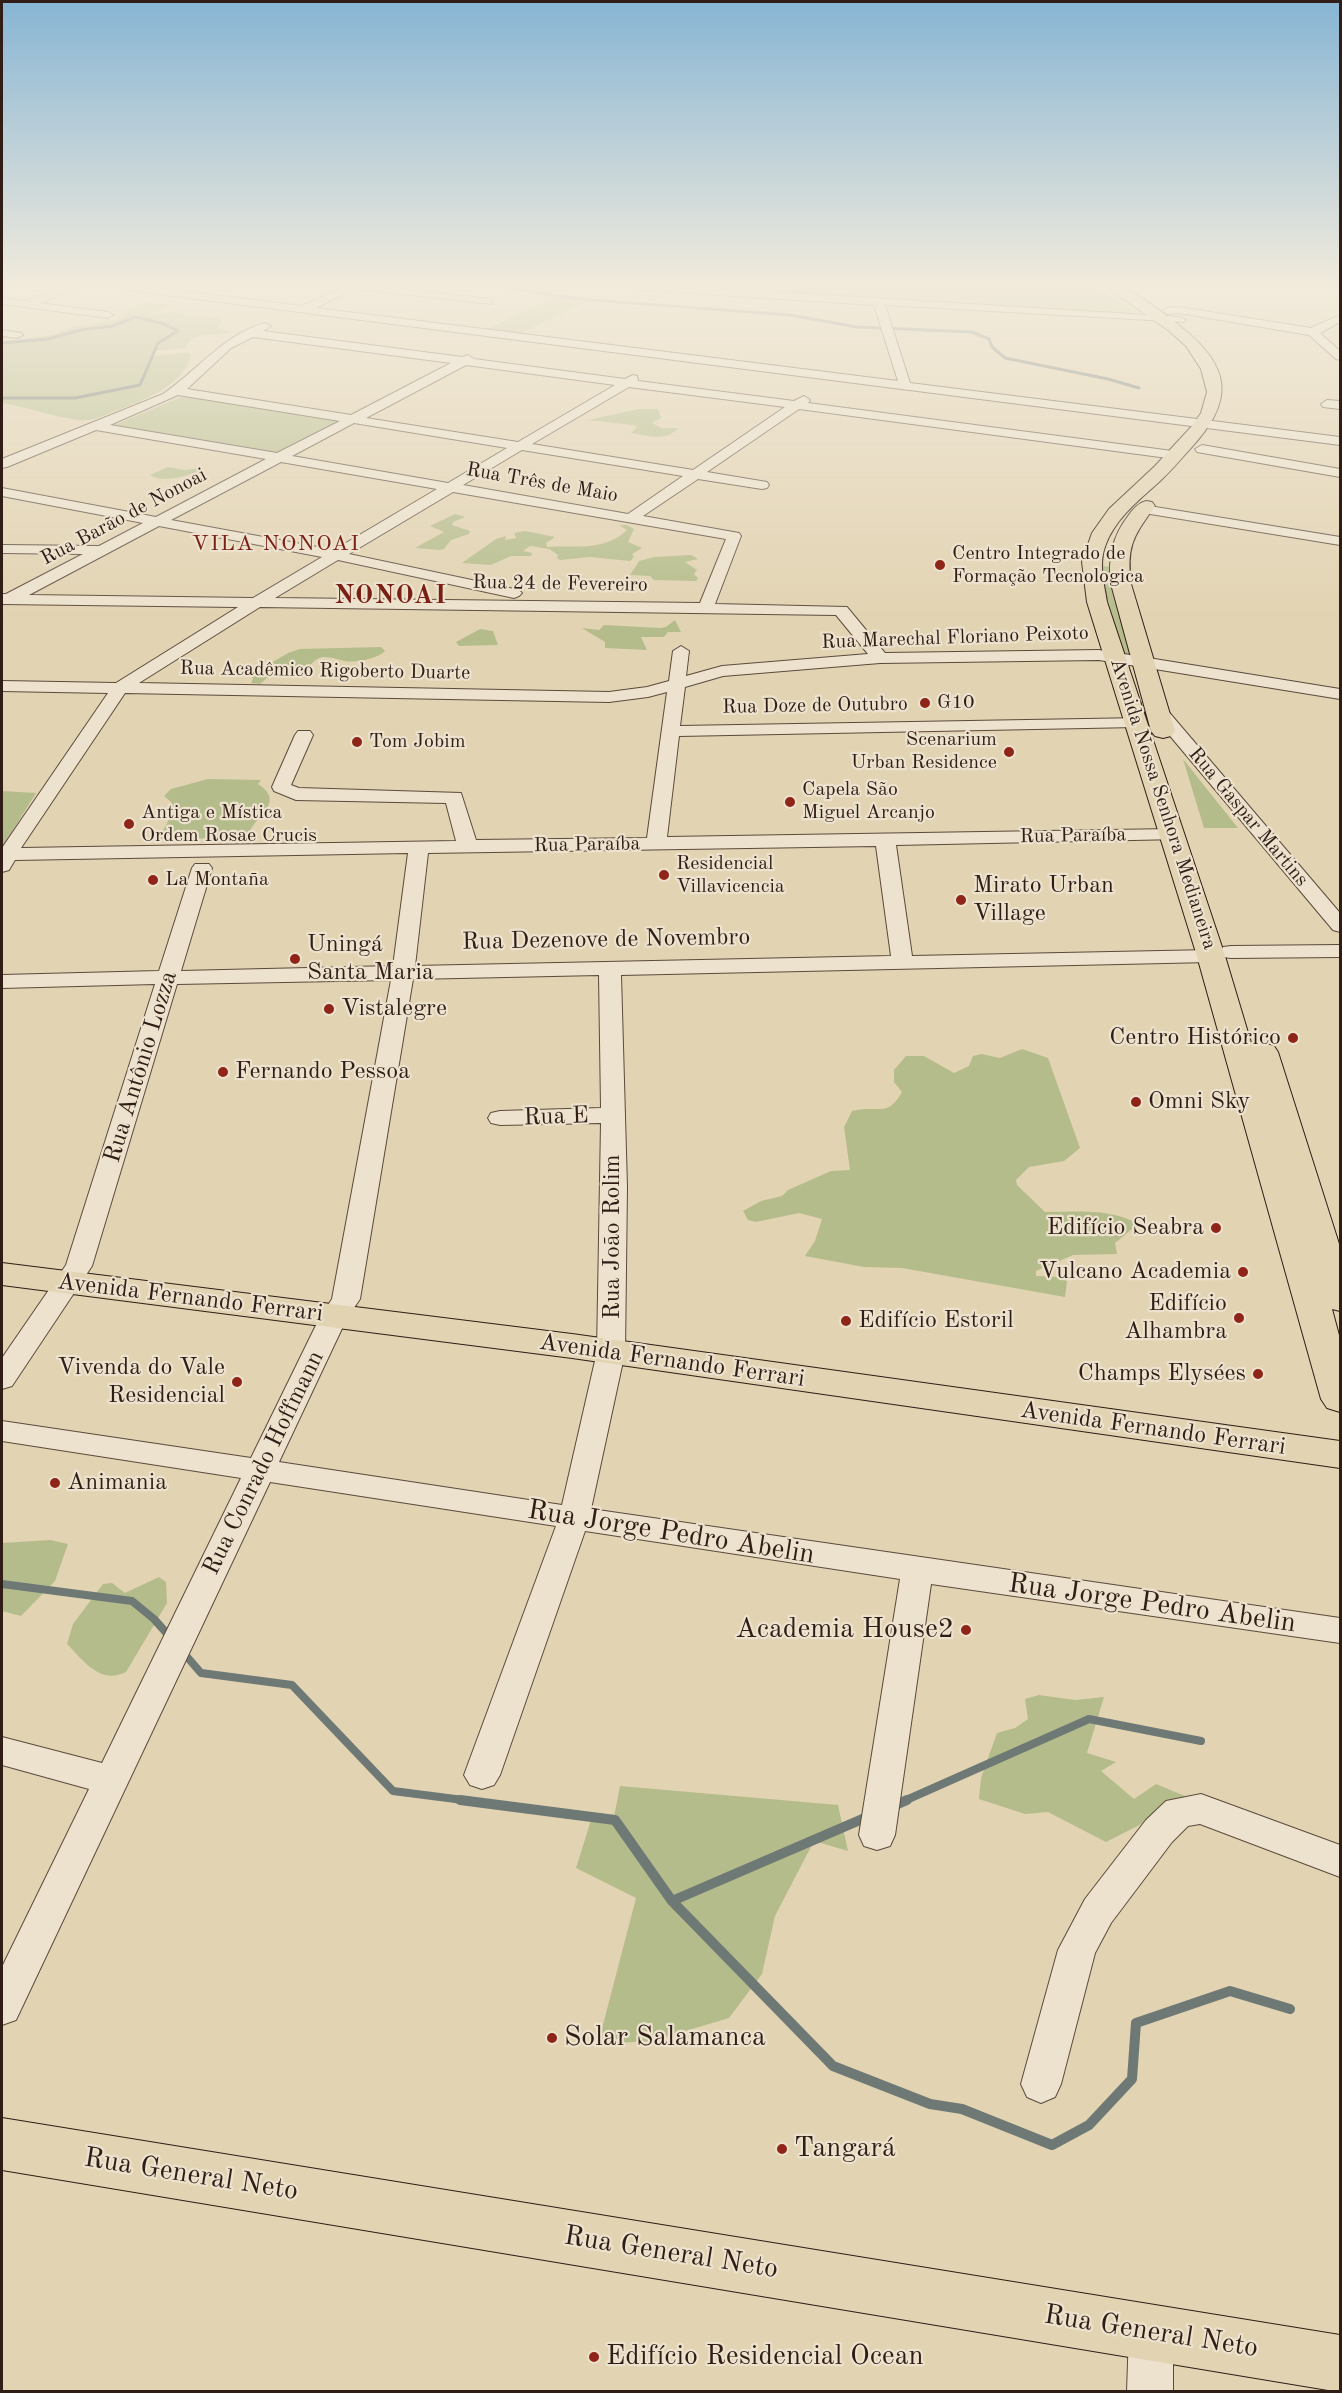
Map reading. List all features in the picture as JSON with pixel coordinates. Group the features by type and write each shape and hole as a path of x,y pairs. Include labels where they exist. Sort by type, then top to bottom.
{"main road":[{"name":"Avenida Nossa Senhora Medianeira","path":"1129,659 1118,563 1125,534 1137,504 1203,423 1215,399"},
{"name":"Avenida Nossa Senhora Medianeira","path":"1227,418 1202,449 1137,504 1114,513 1092,556 1092,569 1097,602 1129,659 1221,954 1341,1299"},
{"name":"Avenida Nossa Senhora Medianeira","path":"1147,715 1173,835 1221,954 1341,1399"},
{"name":"Avenida Fernando Ferrari","path":"2,1256 73,1274 1341,1433"},
{"name":"Avenida Fernando Ferrari","path":"2,1274 73,1274"},
{"name":"Avenida Fernando Ferrari","path":"612,1343 1341,1455"},
{"name":"Rua General Neto","path":"2,2144 1341,2364"}],"street":[{"path":"2,464 160,399"},
{"path":"220,399 762,485"},
{"name":"Rua Barão de Nonoai","path":"5,599 391,399"},
{"path":"3,859 120,688 257,602 599,399"},
{"path":"755,399 1175,455"},
{"path":"631,518 805,399"},
{"path":"1012,399 1203,423 1227,418 1341,441"},
{"path":"1327,404 1341,405"},
{"name":"Rua Três de Maio","path":"94,426 734,536 706,607"},
{"path":"1202,449 1341,473"},
{"path":"2,492 335,555 570,605"},
{"path":"1137,504 1341,541"},
{"path":"2,549 101,550"},
{"name":"Rua 24 de Fevereiro","path":"5,599 841,610 880,658"},
{"path":"656,843 673,731 681,651"},
{"name":"Rua Marechal Floriano Peixoto","path":"678,685 722,671 880,658 1099,655 1341,694"},
{"name":"Rua Acadêmico Rigoberto Duarte","path":"2,686 609,697 678,685"},
{"path":"648,692 675,708"},
{"name":"Rua Doze de Outubro","path":"673,731 1147,715"},
{"name":"Rua Gaspar Martins","path":"1147,715 1341,926"},
{"path":"304,735 281,787 296,794 454,797 468,847"},
{"name":"Rua Paraíba","path":"3,859 419,847 1173,835"},
{"path":"885,840 902,961"},
{"name":"Rua Conrado Hoffmann","path":"2,2007 340,1308 403,972 419,847"},
{"name":"Rua Antônio Lozza","path":"2,1379 73,1274 202,868"},
{"name":"Rua Dezenove de Novembro","path":"2,981 1341,951"},
{"name":"Rua João Rolim","path":"482,1775 574,1518 612,1343 613,1115 610,967"},
{"name":"Rua E","path":"500,1118 613,1115"},
{"name":"Rua Jorge Pedro Abelin","path":"2,1431 917,1570 1341,1631"},
{"path":"877,1835 917,1570"},
{"path":"2,1752 111,1780"},
{"path":"1041,2084 1077,1950 1098,1911 1159,1831 1179,1812 1201,1809 1341,1862"},
{"path":"1150,2391 1151,2332"}],"green space":[{"path":"2,399 145,399 89,420 69,419 2,403"},
{"path":"177,399 209,399 342,420 274,453 112,426"},
{"path":"639,409 658,409 661,418 652,423 662,428 679,428 662,437 650,436 631,433 637,427 633,425 588,420"},
{"path":"168,467 184,470 201,468 203,470 169,479 155,478 150,475"},
{"path":"455,514 465,517 453,522 452,525 470,531 469,534 451,540 444,549 415,548 444,532 430,526"},
{"path":"619,525 627,525 634,529 628,542 642,548 632,554 634,557 630,561 590,557 560,560 557,558 558,555 549,549 530,546 523,551 532,553 531,556 511,556 491,565 462,563 496,539 506,536 505,540 516,538 514,533 525,531 555,537 546,543 547,547 589,546 608,542 627,530"},
{"path":"691,555 698,559 685,562 697,570 694,574 698,578 696,581 654,580 650,576 630,575 639,561 654,557"},
{"path":"1103,566 1112,567 1130,654 1123,654 1108,609"},
{"path":"675,620 681,632 668,632 664,637 641,637 647,650 605,648 605,642 582,628 599,630 604,625 660,628 666,627"},
{"path":"480,629 493,631 498,645 459,646 456,642"},
{"path":"381,647 385,651 371,658 344,661 321,657 310,666 276,670 260,684 251,683 253,679 250,675 288,653 300,649"},
{"path":"1183,759 1238,828 1204,828"},
{"path":"208,779 261,780 258,784 267,791 270,798 269,805 251,830 249,837 150,840 149,838 162,833 173,812 171,802 164,796 171,789"},
{"path":"2,791 36,793 2,848"},
{"path":"1022,1049 1048,1058 1080,1148 1064,1161 1029,1167 1016,1180 1017,1185 1045,1212 1104,1213 1138,1224 1115,1243 1117,1254 1073,1255 1036,1271 1036,1276 1060,1277 1067,1281 1065,1297 902,1268 864,1267 805,1256 815,1241 822,1219 799,1213 756,1222 748,1220 743,1211 761,1201 782,1196 788,1190 831,1171 850,1170 844,1127 852,1111 886,1108 897,1100 902,1092 894,1082 894,1070 906,1056 924,1056 954,1073 969,1066 973,1056 981,1054 1000,1058"},
{"path":"50,1540 68,1544 55,1581 21,1616 2,1611 2,1543"},
{"path":"159,1577 166,1582 167,1603 126,1672 108,1676 100,1673 86,1664 67,1644 73,1624 103,1584 112,1583 125,1593"},
{"path":"1039,1695 1075,1700 1104,1697 1087,1753 1116,1762 1101,1771 1134,1799 1156,1784 1185,1796 1159,1815 1106,1842 1048,1812 1025,1814 979,1799 981,1778 997,1733 1015,1728 1028,1719 1025,1699"},
{"path":"620,1786 838,1805 848,1851 814,1841 775,1916 762,1974 729,2018 652,2041 598,2044 636,1898 576,1868 591,1820 613,1822"}],"waterway":[{"path":"2,1584 132,1601 154,1619 171,1638"},
{"path":"182,1651 201,1673 292,1685 393,1791 471,1801"},
{"path":"904,1801 1089,1719 1201,1741"},
{"path":"460,1800 615,1820 672,1901"},
{"path":"891,1807 907,1800"},
{"path":"672,1901 867,1817"},
{"path":"672,1901 833,2066 930,2104 962,2109 1052,2145 1089,2125 1132,2079 1136,2023 1230,1991 1290,2009"}],"place":[{"name":"Centro Integrado de Formação Tecnologica","path":"940,565"},
{"name":"G10","path":"925,703"},
{"name":"Tom Jobim","path":"357,742"},
{"name":"Scenarium Urban Residence","path":"1009,752"},
{"name":"Capela São Miguel Arcanjo","path":"790,802"},
{"name":"Antiga e Mística Ordem Rosae Crucis","path":"129,824"},
{"name":"Residencial Villavicencia","path":"664,875"},
{"name":"La Montaña","path":"153,880"},
{"name":"Mirato Urban Village","path":"961,900"},
{"name":"Uningá Santa Maria","path":"295,959"},
{"name":"Vistalegre","path":"329,1009"},
{"name":"Centro Histórico","path":"1293,1038"},
{"name":"Fernando Pessoa","path":"223,1072"},
{"name":"Omni Sky","path":"1136,1102"},
{"name":"Edifício Seabra","path":"1216,1228"},
{"name":"Vulcano Academia","path":"1243,1272"},
{"name":"Edifício Alhambra","path":"1239,1318"},
{"name":"Edifício Estoril","path":"846,1321"},
{"name":"Champs Elysées","path":"1258,1374"},
{"name":"Vivenda do Vale Residencial","path":"237,1382"},
{"name":"Animania","path":"55,1483"},
{"name":"Academia House2","path":"966,1630"},
{"name":"Solar Salamanca","path":"552,2038"},
{"name":"Tangará","path":"782,2149"},
{"name":"Edifício Residencial Ocean","path":"594,2357"}],"district":[{"name":"VILA NONOAI","path":"276,544"},
{"name":"NONOAI","path":"391,596"}]}
